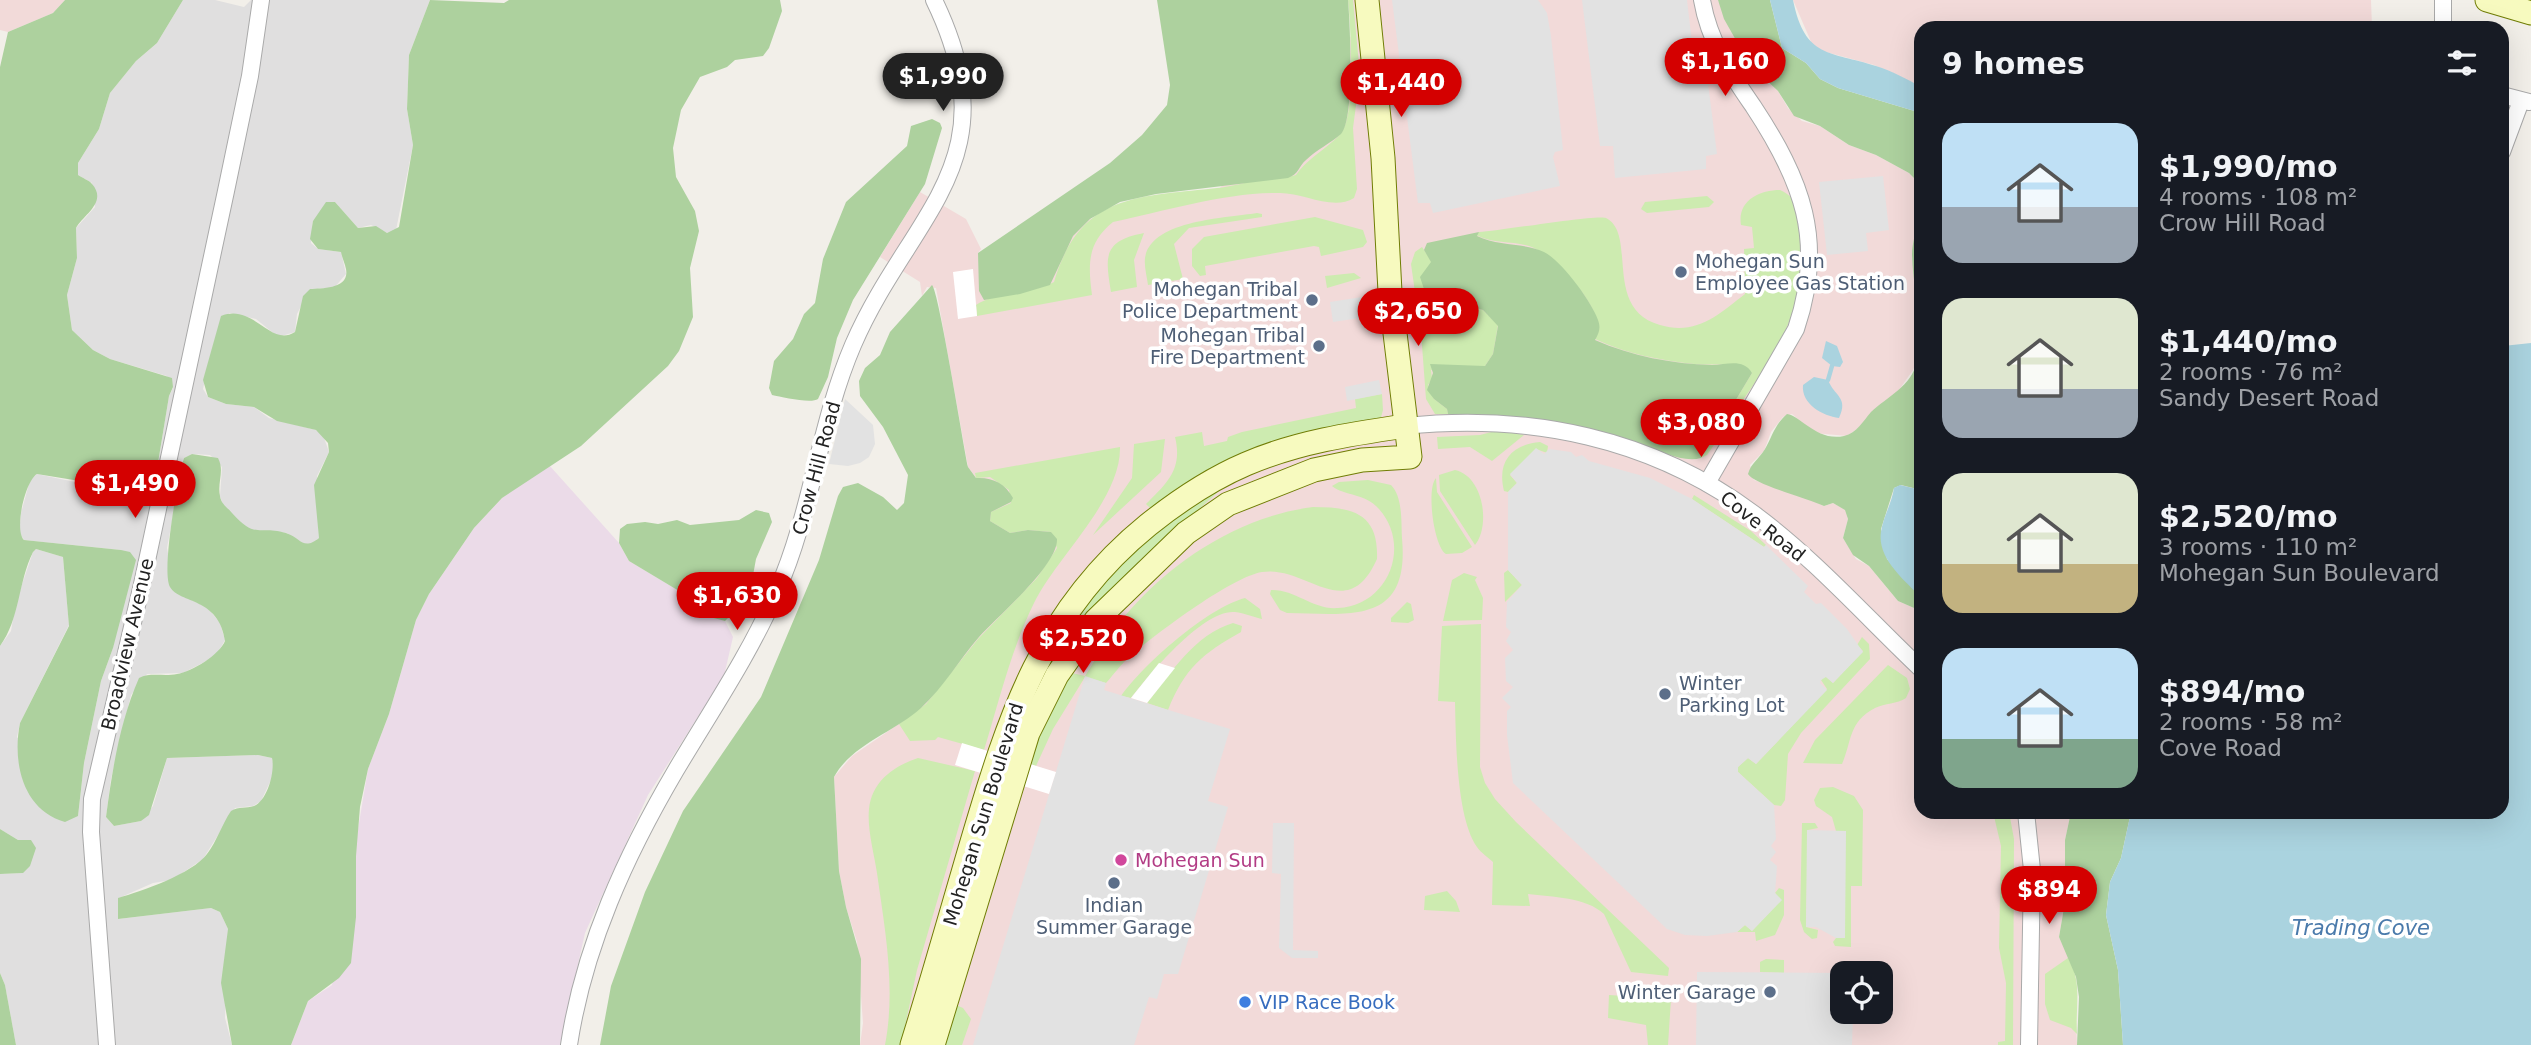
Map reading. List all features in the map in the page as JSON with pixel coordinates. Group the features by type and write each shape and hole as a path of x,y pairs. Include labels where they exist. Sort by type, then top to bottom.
{"main road":[{"path":"1367,0 1384,166 1391,306 1405,426"},
{"path":"2487,0 2531,13"},
{"name":"Mohegan Sun Boulevard","path":"912,1045 1007,729 1043,647 1078,595 1129,541 1178,502 1228,472 1299,446 1405,426 1410,457 1362,460 1314,470 1228,504 1186,533 1096,620 1057,675 1028,733 933,1045"}],"street":[{"name":"Broadview Avenue","path":"107,1045 92,855 92,799 142,584 226,191 250,76 261,0"},
{"name":"Crow Hill Road","path":"569,1045 581,987 613,890 654,808 764,621 798,536 842,371 854,342 940,198 952,172 959,143 961,83 934,0"},
{"path":"1702,0 1718,51 1796,178 1806,213 1810,258 1803,307 1796,328 1707,483"},
{"path":"2443,0 2443,21"},
{"path":"2509,97 2526,101 2509,137"},
{"name":"Cove Road","path":"1405,426 1467,421 1558,428 1618,444 1707,483 1756,515 1786,540 1914,662"},
{"path":"2026,819 2032,870 2029,1045"}],"shaded area":[{"path":"0,0 65,0 53,13 8,32 0,30"},
{"path":"183,0 215,0 244,7 251,0 430,0 409,55 407,109 413,145 396,230 387,233 371,225 358,228 335,202 313,221 311,243 318,249 341,252 346,274 334,288 310,289 297,314 295,332 278,337 256,319 229,313 209,362 203,389 208,397 226,404 254,407 269,418 316,430 323,435 329,452 317,476 319,538 312,544 303,545 287,533 250,530 242,526 223,505 220,496 222,467 210,455 192,454 184,458 167,548 175,592 208,608 220,623 225,640 216,656 183,673 147,674 131,695 111,779 106,817 114,826 141,821 153,806 167,758 258,755 272,758 274,767 271,780 261,801 253,806 235,808 203,859 172,880 153,883 119,898 118,919 211,908 220,912 228,929 225,1018 232,1045 16,1045 5,985 0,973 0,874 23,873 18,840 0,829 0,646 11,631 16,602 33,552 36,549 63,557 69,625 20,723 17,737 78,816 84,763 101,681 113,648 121,550 24,540 19,532 21,513 30,480 37,474 75,482 152,485 156,475 169,396 173,388 167,376 110,359 93,350 72,330 67,295 77,258 76,228 95,207 92,183 78,175 78,163 99,129 110,93 136,61 157,43"},
{"name":"Mohegan Sun","path":"1348,0 1718,0 1750,65 1778,91 1788,108 1802,121 1820,126 1849,145 1876,155 1914,178 1913,370 1894,397 1877,407 1860,427 1847,436 1814,433 1792,414 1783,417 1771,432 1764,451 1750,465 1754,480 1824,506 1833,503 1846,510 1848,519 1843,538 1856,559 1869,566 1898,601 1914,608 1914,819 2070,819 2065,840 2065,902 2059,937 2074,968 2077,1045 860,1045 863,1023 857,942 839,871 834,777 852,756 919,710 976,478 968,467 936,288 927,287 922,296 920,282 880,257 920,192 966,219 981,249 978,253 1090,219 1220,188 1352,35"},
{"path":"1392,0 1538,0 1547,13 1551,36 1563,150 1555,152 1553,157 1560,186 1433,213 1430,203 1418,203"},
{"path":"1582,0 1687,0 1695,68 1706,68 1717,154 1706,156 1706,169 1615,178 1613,146 1600,146"},
{"path":"1793,0 2371,0 2372,21 1914,21 1914,84 1874,65 1822,51 1812,44"},
{"path":"1883,176 1889,230 1866,233 1868,251 1827,255 1819,182"},
{"path":"1362,297 1366,317 1333,322 1330,302"},
{"path":"1379,380 1382,394 1347,401 1345,387"},
{"path":"845,399 873,425 875,444 869,457 848,466 829,464"},
{"name":"Winter Parking Lot","path":"1536,448 1544,454 1549,449 1571,452 1576,457 1582,455 1589,461 1650,478 1692,499 1764,547 1766,545 1808,586 1804,592 1816,604 1821,603 1847,629 1863,652 1833,683 1826,677 1821,680 1820,683 1827,690 1756,764 1748,758 1738,767 1738,772 1774,805 1776,839 1771,846 1776,852 1770,860 1777,866 1775,893 1782,900 1752,931 1745,925 1737,932 1707,936 1685,935 1667,929 1513,783 1507,735 1507,711 1511,707 1502,698 1513,687 1506,681 1505,658 1513,650 1506,641 1511,632 1506,627 1507,602 1522,585 1508,570 1508,492 1517,483 1510,474"},
{"path":"549,465 619,543 629,561 679,591 702,615 725,621 733,637 724,676 648,795 585,933 560,1045 291,1045 308,1001 332,985 368,769 389,714 416,620 429,594 474,528 502,498"},
{"name":"Indian Summer Garage","path":"1085,676 1106,683 1104,690 1230,729 1208,801 1228,807 1178,974 1164,974 1157,999 1149,997 1134,1045 973,1045"},
{"path":"1273,823 1294,823 1293,950 1318,951 1318,958 1292,958 1279,948 1281,874 1272,873"},
{"path":"1807,830 1846,831 1845,938 1836,938 1816,927 1806,927"},
{"name":"Winter Garage","path":"1697,972 1830,973 1830,1024 1853,1024 1852,1045 1696,1045"}],"green space":[{"path":"65,0 183,0 157,43 136,61 110,93 99,129 78,163 78,175 92,184 97,197 93,208 76,228 77,258 67,295 72,330 93,350 110,359 172,378 173,387 169,396 156,475 150,489 141,491 37,474 25,495 21,517 21,535 24,540 121,550 130,552 136,560 113,648 101,681 84,763 78,816 65,822 51,816 30,796 20,769 18,754 20,723 69,626 63,557 36,549 33,552 11,624 0,646 0,67 8,32 53,13"},
{"path":"430,0 504,3 509,0 780,0 782,11 769,48 763,56 735,60 727,67 700,77 681,110 673,148 676,177 695,211 699,231 690,268 693,317 679,351 668,366 581,446 502,498 474,528 429,594 416,620 389,714 368,769 360,807 356,856 356,917 351,963 339,978 308,1001 291,1045 232,1045 221,983 228,929 220,912 211,908 118,919 118,898 166,881 200,861 211,849 231,811 254,806 263,798 271,777 272,758 258,755 167,758 149,815 141,821 114,826 106,817 114,764 127,711 139,678 148,675 172,675 190,670 212,657 225,641 221,627 208,609 170,587 168,563 171,524 184,458 192,454 218,458 221,467 219,491 222,501 240,521 252,529 286,533 305,543 319,538 314,485 329,452 328,443 316,430 277,421 254,407 226,404 208,397 203,380 221,316 243,315 269,331 286,335 295,332 303,296 310,289 328,288 344,280 346,269 341,252 318,249 310,239 313,221 326,202 335,202 358,228 376,226 387,233 399,227 413,145 407,109 409,55"},
{"path":"1157,0 1348,0 1350,91 1341,134 1310,156 1288,178 1156,194 1120,202 1090,219 1073,236 1050,285 1020,294 984,300 979,291 978,253 1110,163 1142,135 1167,105 1170,85"},
{"path":"1348,0 1353,0 1360,75 1353,128 1357,189 1354,198 1337,203 1280,193 1239,196 1113,222 1098,238 1091,255 1092,295 977,316 976,305 984,301 1054,282 1065,253 1079,231 1096,216 1116,205 1162,194 1296,175 1339,135 1347,120 1351,67"},
{"path":"1718,0 1770,0 1782,48 1806,63 1820,79 1838,88 1914,111 1914,178 1876,155 1849,145 1820,126 1794,116 1778,91 1750,65 1724,19"},
{"path":"932,119 940,123 942,128 925,184 853,300 837,338 828,377 818,399 803,400 772,395 769,388 774,361 793,339 804,314 815,303 823,259 846,202 907,146 911,126"},
{"path":"1780,190 1794,201 1799,217 1801,265 1797,295 1789,321 1764,369 1707,455 1701,458 1752,373 1730,365 1694,364 1643,356 1595,339 1598,328 1589,302 1555,263 1534,248 1476,235 1479,232 1568,220 1606,218 1615,227 1620,239 1626,288 1632,304 1642,316 1660,325 1685,328 1706,322 1745,294 1744,249 1754,248 1752,227 1741,225 1742,209 1757,195"},
{"path":"1707,196 1714,202 1709,207 1647,213 1641,209 1645,202"},
{"path":"1262,214 1262,217 1189,228 1174,244 1183,279 1148,285 1145,258 1150,245 1161,236 1192,223"},
{"path":"1315,217 1363,230 1367,242 1363,247 1321,256 1319,247 1314,246 1205,266 1206,275 1200,276 1192,266 1192,249 1204,237"},
{"path":"1479,232 1477,236 1485,239 1544,252 1559,263 1595,312 1599,328 1595,340 1623,351 1667,361 1712,365 1734,363 1748,368 1752,373 1701,458 1679,458 1620,437 1548,421 1448,414 1447,409 1427,390 1433,373 1430,364 1485,366 1493,354 1498,326 1483,310 1426,295 1420,277 1431,262 1424,250 1427,243"},
{"path":"1144,233 1134,260 1137,287 1111,292 1108,269 1110,252 1121,241"},
{"path":"1914,240 1914,277 1912,255"},
{"path":"1422,247 1432,262 1432,296 1483,310 1498,325 1493,354 1485,366 1431,370 1432,379 1428,385 1434,399 1447,409 1448,414 1435,414 1426,399 1421,332 1437,333 1440,327 1436,323 1420,327 1411,264 1415,252"},
{"path":"1354,273 1361,278 1327,288 1325,276"},
{"path":"932,285 968,467 976,478 993,480 1002,485 1013,498 1011,502 991,512 990,521 1010,533 1028,530 1051,532 1057,539 1055,550 1038,576 979,637 929,700 911,717 863,747 834,777 839,871 861,959 860,1045 600,1045 611,986 645,892 683,811 761,697 819,560 843,487 858,483 883,497 897,510 904,503 908,475 883,427 860,396 859,381 865,368 880,355 890,332"},
{"path":"1914,370 1914,488 1901,485 1894,488 1881,529 1887,559 1914,589 1914,608 1898,601 1869,566 1853,555 1843,538 1848,519 1845,510 1833,503 1824,506 1782,491 1748,474 1787,414 1818,432 1834,437 1844,436 1856,429"},
{"path":"1382,394 1383,410 1380,421 1151,509 1146,504 1167,482 1175,467 1175,437 1202,432 1204,446 1227,441 1228,437 1242,432 1356,408 1355,399"},
{"path":"1499,430 1524,435 1492,461 1470,447 1438,449 1437,437 1480,435"},
{"path":"1165,439 1161,472 1093,535 1132,478 1134,444"},
{"path":"1540,442 1548,446 1547,453 1536,449 1510,475 1517,483 1508,492 1504,491 1502,472 1508,457 1521,447"},
{"path":"1120,447 1118,467 1100,507 1034,603 1006,676 984,750 938,737 935,740 910,741 899,724 926,704 978,639 1037,578 1057,548 1051,532 1028,530 1010,533 990,521 991,512 1011,503 1009,490 990,477 976,478 975,473"},
{"path":"1455,470 1472,481 1482,502 1483,526 1475,545 1440,491 1439,475"},
{"path":"1436,478 1437,492 1472,547 1462,553 1446,554 1438,541 1432,505"},
{"path":"1368,480 1391,485 1398,496 1402,525 1402,566 1396,587 1386,600 1372,608 1354,613 1287,613 1280,610 1270,594 1271,590 1288,593 1320,606 1338,608 1355,605 1382,586 1390,572 1394,556 1394,540 1389,524 1373,504 1332,486 1339,482"},
{"path":"1227,484 1121,579 1094,609 1016,728 1064,631 1096,589 1159,529 1182,511"},
{"path":"1694,495 1751,531 1766,545 1764,547 1692,499"},
{"path":"1313,507 1351,511 1368,522 1373,531 1377,559 1365,579 1353,588 1339,591 1279,572 1262,572 1233,584 1146,643 1127,659 1106,683 1085,677 1053,729 1036,766 1027,763 1053,703 1072,673 1085,676 1117,625 1148,591 1190,556 1213,542 1261,519"},
{"path":"756,510 769,513 772,522 756,559 749,597 725,621 702,615 679,591 629,561 619,543 620,529 627,524 658,524 677,520 690,525 739,520"},
{"path":"1508,570 1522,585 1505,602 1504,573"},
{"path":"1464,573 1477,577 1475,580 1483,598 1482,620 1443,621 1452,580"},
{"path":"1245,598 1260,609 1262,619 1235,612 1222,614 1208,621 1178,645 1131,698 1121,696 1177,639 1213,613"},
{"path":"1407,602 1411,604 1414,620 1408,623 1391,622 1391,618"},
{"path":"1233,623 1242,626 1241,632 1216,647 1196,664 1181,683 1168,710 1147,703 1184,656 1207,636"},
{"path":"1481,624 1480,767 1485,783 1495,799 1516,822 1669,968 1668,976 1631,972 1604,914 1588,904 1528,894 1530,906 1492,905 1493,862 1479,849 1470,834 1461,798 1455,702 1438,701 1442,626"},
{"path":"1862,637 1869,644 1870,659 1801,733 1788,754 1785,800 1781,806 1774,805 1738,772 1738,767 1748,758 1756,764 1827,689 1821,680 1825,676 1833,683 1863,651 1857,645"},
{"path":"1888,665 1907,678 1910,689 1906,698 1875,708 1860,720 1852,733 1842,764 1803,763 1815,740"},
{"path":"918,758 975,771 917,970 901,1045 885,1045 890,1002 888,959 869,809 879,783 893,770"},
{"path":"1833,787 1854,796 1863,810 1862,886 1851,886 1851,947 1835,946 1833,942 1836,938 1844,938 1845,831 1836,831 1832,817 1816,806 1814,800 1820,788"},
{"path":"1995,819 2010,819 2014,839 2013,1045 1998,1045 1998,1042 2005,1041 2006,983 1999,948 2001,846"},
{"path":"2070,819 2129,819 2121,858 2110,882 2106,915 2118,970 2123,1045 2077,1045 2079,997 2076,977 2059,937 2065,902 2065,840"},
{"path":"1802,823 1815,823 1818,828 1808,830 1806,927 1818,930 1817,938 1812,939 1804,932 1800,920"},
{"path":"0,829 18,840 31,840 36,848 30,866 23,873 0,874"},
{"path":"1779,888 1784,890 1784,915 1775,935 1756,941 1755,932 1737,932 1745,925 1752,931 1781,900 1775,893"},
{"path":"1447,891 1456,901 1460,912 1424,910 1425,896"},
{"path":"2068,958 2077,985 2077,1034 2071,1028 2050,1020 2045,1004 2045,974"},
{"path":"1766,959 1784,960 1784,973 1760,972 1760,962"},
{"path":"0,973 5,985 16,1045 0,1045"},
{"path":"1609,995 1671,999 1668,1045 1648,1045 1646,1025 1608,1018"},
{"path":"956,1005 963,1008 971,1019 962,1045 943,1045"}],"water":[{"path":"1770,0 1793,0 1805,33 1812,43 1822,50 1882,68 1914,83 1914,111 1838,88 1820,79 1806,63 1782,48"},
{"path":"1826,341 1837,346 1843,362 1840,367 1832,366 1822,358"},
{"name":"Trading Cove","path":"2531,343 2531,1045 2123,1045 2118,970 2106,915 2110,882 2121,858 2129,819 2509,819 2509,345"},
{"path":"1814,377 1828,380 1840,397 1842,411 1839,418 1820,412 1809,403 1803,392 1803,385"},
{"path":"1900,485 1914,488 1914,590 1887,560 1881,542 1882,526 1894,488"}],"pier":[{"path":"973,269 977,316 958,319 953,272"},
{"path":"1159,663 1175,668 1147,703 1131,698"},
{"path":"962,743 1056,772 1049,794 955,765"}],"waterway":[{"path":"1828,380 1832,366"}],"place":[{"name":"Mohegan Sun Employee Gas Station","path":"1681,272"},
{"name":"Mohegan Tribal Police Department","path":"1312,300"},
{"name":"Mohegan Tribal Fire Department","path":"1319,346"},
{"name":"Winter Parking Lot","path":"1665,694"},
{"name":"Mohegan Sun","path":"1121,860"},
{"name":"Indian Summer Garage","path":"1114,883"},
{"name":"Winter Garage","path":"1770,992"},
{"name":"VIP Race Book","path":"1245,1002"}]}
